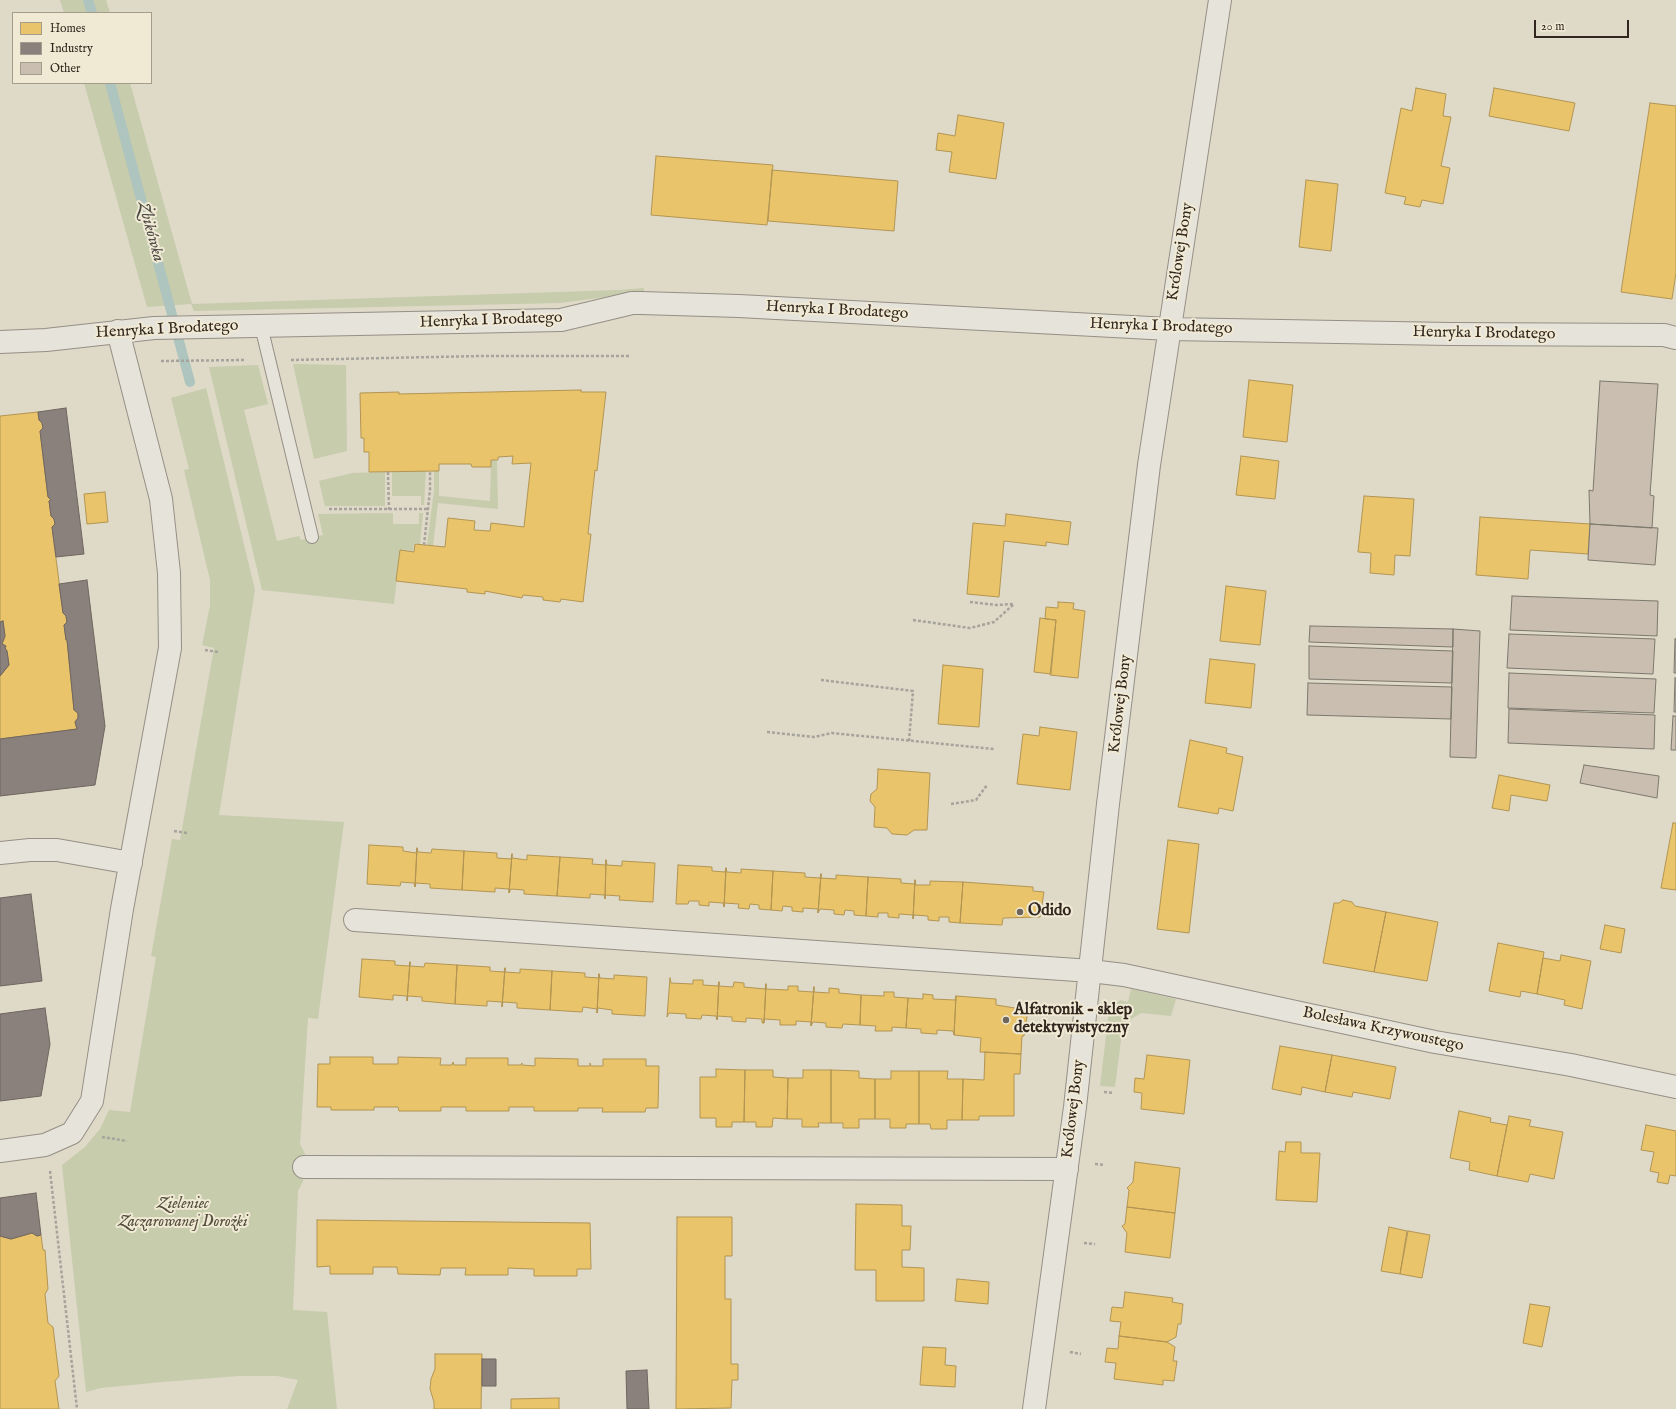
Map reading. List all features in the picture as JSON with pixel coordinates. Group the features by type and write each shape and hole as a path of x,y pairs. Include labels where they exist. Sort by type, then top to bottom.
{"street":[{"name":"Królowej Bony","path":"1034,1409 1067,1169 1091,971 1107,811 1127,656 1136,567 1169,329 1220,0"},
{"name":"Henryka I Brodatego","path":"0,342 46,340 154,328 561,320 632,303 739,306 1169,329 1450,334 1664,335 1676,338"},
{"path":"0,1151 45,1145 72,1133 92,1101 131,863 170,648 171,616 166,533 161,499 118,331"},
{"path":"0,853 30,850 57,850 131,863"},
{"name":"Bolesława Krzywoustego","path":"355,920 1091,971 1124,975 1435,1042 1571,1066 1676,1087"},
{"path":"304,1167 1067,1169"}],"lane":[{"path":"261,326 312,537"}],"path":[{"path":"161,361 481,356 631,356"},
{"path":"424,545 430,471"},
{"path":"388,472 389,510"},
{"path":"323,510 427,510"},
{"path":"913,620 970,628 994,622 1014,604 997,605 970,602"},
{"path":"205,650 218,652"},
{"path":"821,680 913,691 909,741"},
{"path":"767,732 814,737 832,733 994,749"},
{"path":"951,804 976,800 987,785"},
{"path":"174,831 187,833"},
{"path":"94,1138 101,1137 127,1141"},
{"path":"49,1164 77,1409"}],"green space":[{"path":"60,0 106,0 110,12 64,12"},
{"path":"84,84 130,84 192,304 644,288 644,292 560,303 194,311 191,304 147,307"},
{"path":"293,364 346,365 347,451 314,459"},
{"path":"258,365 268,404 244,410 277,541 299,536 301,540 323,535 318,514 393,513 393,524 419,524 419,513 423,513 420,544 414,543 413,551 400,550 394,604 262,590 209,367"},
{"name":"Zieleniec Zaczarowanej Dorożki","path":"206,388 255,590 219,815 344,822 318,1019 308,1018 300,1144 305,1154 303,1181 298,1191 293,1310 327,1312 337,1409 287,1409 298,1380 277,1376 239,1376 162,1382 101,1388 86,1392 62,1165 85,1147 100,1129 109,1110 130,1112 156,957 151,956 172,839 180,840 214,648 202,645 210,606 210,580 184,470 189,469 171,398"},
{"path":"491,460 497,461 498,509 438,503 433,546 427,545 434,490 434,471 439,471 439,496 490,501"},
{"path":"426,471 424,505 421,505 421,496 392,496 392,472"},
{"path":"385,472 385,506 325,506 319,481 352,473"},
{"path":"1131,989 1176,999 1171,1016 1141,1013 1123,1024 1115,1087 1100,1086 1109,1011 1120,1000 1128,1002"}],"building: Homes":[{"path":"1416,88 1446,94 1443,116 1451,117 1441,166 1450,168 1443,204 1422,200 1420,207 1404,204 1406,197 1385,193 1401,108 1412,111"},
{"path":"1494,88 1575,103 1569,131 1489,116"},
{"path":"1650,103 1676,106 1676,273 1672,299 1621,292"},
{"path":"958,115 1004,123 996,179 949,172 952,152 936,150 938,133 955,136"},
{"path":"656,156 773,165 767,225 651,215"},
{"path":"772,170 898,181 894,231 768,221"},
{"path":"1306,180 1338,184 1331,251 1299,247"},
{"path":"1249,380 1293,385 1287,442 1243,437"},
{"path":"581,390 581,392 606,392 597,471 595,470 588,534 591,534 583,602 561,599 560,602 543,600 543,597 523,595 522,598 485,591 485,594 467,592 467,589 396,581 400,550 414,552 415,544 445,547 448,518 475,521 474,530 490,531 491,523 524,527 531,463 512,464 513,456 498,457 498,460 491,460 491,467 472,467 471,464 439,464 439,471 369,472 369,452 364,452 364,438 361,438 360,393 399,392 399,394"},
{"path":"38,412 39,420 42,423 43,428 40,431 48,497 51,500 49,501 51,516 54,519 55,524 52,527 63,613 66,616 67,622 64,625 67,640 74,710 78,713 78,718 75,722 77,729 0,739 0,676 9,665 7,651 5,648 6,646 2,644 5,636 3,621 0,622 0,416"},
{"path":"1241,456 1279,461 1275,499 1236,495"},
{"path":"105,492 108,522 87,524 84,494"},
{"path":"1364,496 1414,499 1410,556 1395,555 1394,575 1370,573 1371,553 1358,552"},
{"path":"1006,514 1071,522 1068,545 1046,542 1046,546 1004,541 999,597 967,594 973,523 1005,526"},
{"path":"1480,517 1590,524 1588,554 1530,550 1528,579 1476,575"},
{"path":"1226,586 1266,591 1260,645 1220,641"},
{"path":"1058,602 1074,603 1073,609 1085,611 1078,678 1050,675 1056,620 1045,619 1046,607 1058,608"},
{"path":"1040,618 1056,620 1051,674 1034,672"},
{"path":"1210,659 1255,664 1251,708 1205,703"},
{"path":"943,665 983,669 979,727 938,724"},
{"path":"1040,727 1077,732 1070,790 1017,784 1023,734 1039,736"},
{"path":"1190,740 1227,748 1226,753 1243,757 1233,811 1219,808 1218,814 1178,807"},
{"path":"878,769 930,773 927,830 914,830 907,835 892,834 887,828 874,827 875,807 870,801 871,794 877,789"},
{"path":"1499,775 1550,785 1547,801 1511,795 1509,811 1492,808"},
{"path":"1673,823 1676,823 1676,890 1661,888"},
{"path":"1168,840 1199,844 1189,933 1157,929"},
{"path":"369,845 403,847 403,851 416,853 417,848 415,887 414,883 401,882 400,886 367,884"},
{"path":"417,848 418,852 431,853 432,849 464,851 462,890 430,888 430,884 416,883 415,887"},
{"path":"464,851 497,853 497,858 511,859 512,854 509,893 509,889 495,888 495,892 462,890"},
{"path":"512,854 512,858 527,860 527,855 560,857 557,896 524,894 524,890 511,889 509,893"},
{"path":"560,857 593,859 592,864 606,865 605,899 604,895 590,894 590,898 557,896"},
{"path":"606,860 607,865 622,866 622,861 655,863 653,902 619,900 620,896 605,895"},
{"path":"678,865 712,867 712,871 725,872 726,868 724,907 723,903 709,902 709,906 699,905 699,901 689,901 688,904 676,904"},
{"path":"726,868 727,872 741,873 741,869 773,871 771,910 759,909 759,905 750,904 749,909 738,908 739,904 724,903"},
{"path":"773,871 805,873 805,877 820,878 821,874 818,913 818,909 803,908 803,912 792,911 792,907 783,906 782,911 771,910"},
{"path":"821,874 821,878 836,879 836,875 868,877 866,916 854,915 854,911 845,910 844,915 834,914 834,910 820,909 818,913"},
{"path":"868,877 901,879 901,883 915,884 913,919 913,915 899,914 899,918 888,917 888,913 878,913 878,917 866,916"},
{"path":"915,880 916,885 930,885 930,881 963,882 960,923 949,922 949,917 939,917 939,921 928,920 928,916 914,915 913,919"},
{"path":"963,882 1033,887 1033,891 1044,892 1040,917 1003,918 1002,925 960,923"},
{"path":"1343,900 1352,902 1355,906 1386,912 1374,972 1323,963 1334,903 1339,903"},
{"path":"1386,912 1438,922 1427,981 1374,972"},
{"path":"1605,925 1625,929 1621,953 1600,949"},
{"path":"1498,943 1544,952 1537,994 1521,991 1520,997 1489,991"},
{"path":"1561,955 1591,961 1582,1009 1564,1005 1565,1000 1537,994 1543,958 1560,961"},
{"path":"362,959 395,961 395,965 409,966 410,962 407,1001 407,996 393,995 393,1000 359,997"},
{"path":"410,962 410,966 424,967 425,963 457,965 455,1004 422,1001 422,997 408,996 407,1001"},
{"path":"457,965 490,967 490,971 504,972 505,968 502,1007 502,1002 487,1001 487,1006 455,1004"},
{"path":"505,968 505,972 520,973 520,969 552,971 550,1010 517,1008 517,1003 503,1002 502,1007"},
{"path":"552,971 585,973 585,977 599,978 597,1013 597,1009 583,1007 582,1012 550,1010"},
{"path":"599,974 600,978 614,979 614,975 647,977 645,1016 612,1014 612,1010 598,1008 597,1013"},
{"path":"670,978 671,983 693,984 693,980 703,980 703,985 718,986 719,982 717,1020 716,1016 702,1015 701,1019 686,1018 686,1014 669,1013 667,1017"},
{"path":"719,982 719,986 733,987 734,982 744,983 744,987 765,989 766,984 764,1023 762,1023 762,1019 746,1018 746,1022 732,1021 732,1017 717,1016"},
{"path":"766,984 766,989 788,990 788,986 798,986 798,991 813,992 814,987 811,1026 811,1022 796,1021 796,1025 780,1025 780,1020 764,1019"},
{"path":"814,987 814,992 829,993 829,988 839,989 839,993 861,995 860,1025 843,1024 842,1028 826,1027 826,1023 813,1022 811,1026"},
{"path":"884,992 894,992 894,997 908,998 906,1028 892,1027 892,1031 875,1031 876,1026 860,1025 861,995 884,996"},
{"path":"923,994 933,995 933,999 955,1000 956,996 954,1035 953,1031 937,1030 937,1034 921,1033 921,1029 906,1028 908,998 923,999"},
{"path":"956,996 996,999 996,1005 1028,1010 1024,1036 1022,1036 1021,1054 980,1052 981,1038 954,1035"},
{"path":"1280,1046 1332,1055 1325,1092 1302,1087 1301,1095 1272,1089"},
{"path":"985,1052 1021,1054 1020,1074 1014,1074 1014,1116 979,1116 979,1120 962,1120 963,1079 984,1080"},
{"path":"1147,1055 1190,1060 1184,1114 1141,1109 1142,1093 1134,1092 1135,1078 1144,1079"},
{"path":"1332,1055 1396,1067 1390,1099 1353,1092 1352,1097 1325,1092"},
{"path":"330,1057 373,1057 373,1064 398,1064 398,1057 441,1058 440,1065 452,1065 453,1062 454,1065 466,1065 466,1058 508,1058 508,1065 521,1065 522,1063 522,1065 535,1066 535,1058 578,1059 578,1066 590,1066 590,1063 591,1066 603,1066 603,1059 646,1059 646,1066 659,1066 658,1108 646,1108 645,1112 602,1112 603,1108 578,1108 578,1111 534,1111 534,1107 509,1107 509,1111 466,1111 466,1107 441,1107 441,1111 399,1111 398,1107 374,1107 374,1110 331,1110 331,1107 317,1107 318,1064 330,1064"},
{"path":"716,1069 745,1070 744,1122 732,1122 732,1127 716,1127 716,1118 700,1118 700,1077 716,1077"},
{"path":"745,1070 773,1070 773,1077 788,1078 787,1119 773,1118 772,1127 756,1127 756,1122 744,1122"},
{"path":"803,1070 831,1070 831,1123 818,1123 819,1127 802,1127 802,1119 787,1119 788,1078 803,1078"},
{"path":"831,1070 859,1071 859,1078 875,1079 875,1119 859,1119 859,1128 843,1128 843,1123 831,1123"},
{"path":"891,1071 919,1071 919,1124 906,1124 906,1128 890,1128 890,1119 875,1119 875,1079 891,1079"},
{"path":"919,1071 948,1071 947,1079 963,1079 962,1120 947,1120 947,1129 931,1129 930,1124 919,1124"},
{"path":"1459,1111 1491,1118 1490,1122 1507,1125 1497,1176 1469,1170 1470,1162 1450,1158"},
{"path":"1509,1116 1531,1120 1529,1126 1563,1132 1554,1179 1530,1174 1528,1182 1497,1176"},
{"path":"1646,1125 1676,1131 1676,1176 1670,1175 1668,1184 1657,1182 1659,1173 1650,1171 1654,1152 1641,1150"},
{"path":"1286,1142 1301,1142 1301,1153 1320,1153 1317,1202 1276,1200 1279,1151 1285,1152"},
{"path":"1135,1162 1180,1168 1175,1213 1127,1207 1129,1190 1127,1188 1133,1182"},
{"path":"856,1204 902,1205 902,1226 911,1226 910,1250 902,1250 902,1267 924,1268 924,1301 876,1301 876,1270 855,1270"},
{"path":"1127,1207 1175,1213 1170,1258 1125,1252 1127,1233 1122,1226 1125,1224"},
{"path":"677,1217 732,1217 732,1256 725,1256 725,1299 731,1299 731,1364 738,1364 738,1380 732,1380 731,1408 676,1409"},
{"path":"317,1220 590,1223 591,1269 577,1269 577,1276 534,1276 534,1269 508,1268 508,1275 465,1275 466,1268 441,1268 440,1275 398,1274 397,1267 373,1267 373,1274 330,1274 330,1266 317,1267"},
{"path":"1389,1227 1407,1231 1400,1274 1381,1271"},
{"path":"1408,1231 1430,1235 1422,1278 1400,1274"},
{"path":"32,1233 37,1236 41,1235 43,1250 45,1250 48,1289 45,1294 48,1323 53,1327 59,1376 55,1381 59,1409 0,1409 0,1236 11,1239"},
{"path":"957,1279 989,1282 988,1304 955,1301"},
{"path":"1125,1292 1173,1298 1172,1302 1183,1304 1181,1324 1178,1324 1176,1337 1167,1342 1119,1336 1121,1322 1110,1321 1112,1307 1123,1308"},
{"path":"1530,1304 1550,1307 1542,1347 1523,1343"},
{"path":"1119,1336 1167,1342 1175,1347 1173,1361 1177,1361 1174,1381 1163,1380 1163,1385 1114,1379 1116,1363 1105,1362 1107,1348 1118,1349"},
{"path":"923,1347 946,1348 945,1365 956,1366 955,1387 920,1385"},
{"path":"435,1354 482,1354 481,1409 434,1409 434,1402 430,1389 431,1379 435,1369"},
{"path":"559,1398 559,1409 511,1409 511,1399"}],"building: Industry":[{"path":"66,408 84,554 56,557 52,527 55,524 54,519 51,516 49,501 51,500 48,497 40,431 43,428 42,423 39,420 38,412"},
{"path":"87,580 105,726 95,785 0,796 0,739 77,729 75,722 78,718 78,713 74,710 67,640 64,625 67,622 66,616 63,613 59,584"},
{"path":"3,621 5,636 2,644 6,646 5,648 7,651 9,665 0,676 0,622"},
{"path":"31,894 42,981 0,986 0,898"},
{"path":"45,1008 50,1044 41,1096 0,1101 0,1014"},
{"path":"36,1193 41,1235 37,1236 32,1233 11,1239 0,1236 0,1198"},
{"path":"482,1359 496,1359 496,1386 482,1386"},
{"path":"647,1370 649,1409 627,1409 626,1371"}],"building: Other":[{"path":"1600,381 1658,384 1650,495 1654,496 1652,528 1590,524 1589,490 1593,491"},
{"path":"1590,524 1658,528 1655,565 1588,560"},
{"path":"1512,596 1658,601 1657,636 1510,630"},
{"path":"1310,626 1453,629 1453,647 1309,642"},
{"path":"1453,629 1480,631 1476,758 1450,757"},
{"path":"1509,634 1655,639 1653,674 1507,668"},
{"path":"1675,639 1676,673 1674,673"},
{"path":"1309,646 1453,651 1452,683 1309,679"},
{"path":"1509,673 1656,679 1654,713 1508,708"},
{"path":"1675,678 1676,712 1674,712"},
{"path":"1308,683 1452,687 1451,719 1307,715"},
{"path":"1509,709 1655,715 1654,749 1508,743"},
{"path":"1673,716 1676,716 1676,750 1671,750"},
{"path":"1584,765 1659,776 1657,798 1580,783"}],"waterway":[{"name":"Żbikówka","path":"88,0 92,12"},
{"name":"Żbikówka","path":"110,84 190,382"}],"place":[{"name":"Odido","path":"1020,912"},
{"name":"Alfatronik - sklep detektywistyczny","path":"1006,1020"}]}
